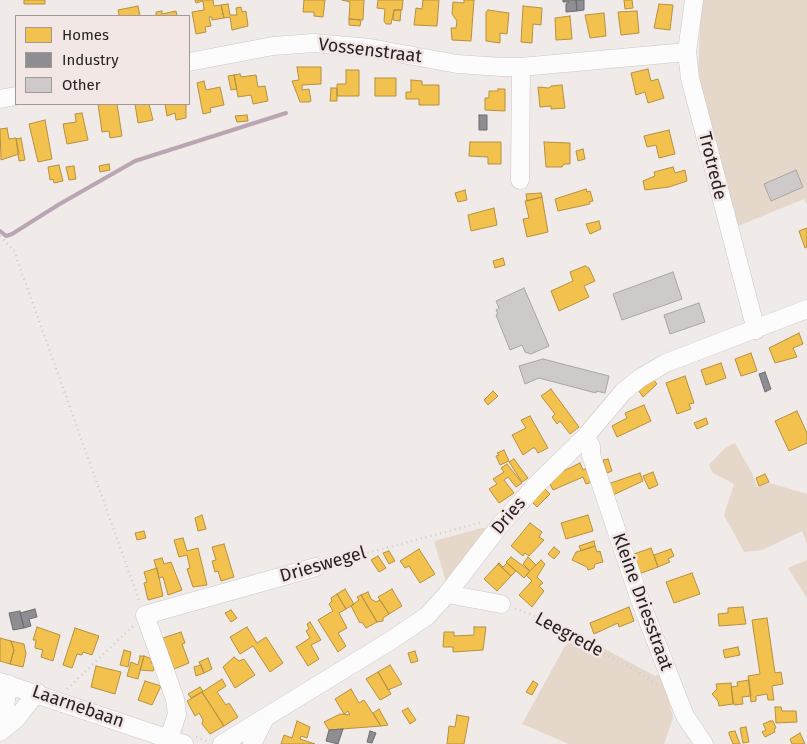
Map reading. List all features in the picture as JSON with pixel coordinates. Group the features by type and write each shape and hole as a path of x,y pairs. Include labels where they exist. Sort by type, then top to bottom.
{"street":[{"name":"Trotrede","path":"694,0 687,52 696,102 756,330"},
{"name":"Vossenstraat","path":"190,62 274,46 314,43 370,48 457,64 521,68 687,52"},
{"path":"520,180 521,68"},
{"path":"0,99 15,96"},
{"name":"Dries","path":"222,744 390,641 426,616 447,594 501,524 537,484 585,437 624,392 650,371 666,363 807,309"},
{"name":"Kleine Driesstraat","path":"585,437 591,446 591,455 640,600 676,693 685,716 704,744"},
{"path":"572,450 591,455"},
{"name":"Drieswegel","path":"145,615 316,567"},
{"path":"447,594 501,604"},
{"path":"145,615 175,699 177,741"},
{"path":"1,731 4,683"},
{"name":"Laarnebaan","path":"4,683 37,692 177,741"},
{"path":"1,731 16,719 37,692"},
{"path":"252,744 265,718"}],"path":[{"path":"0,236 14,251 145,615 74,682 59,700"},
{"name":"Drieswegel","path":"316,567 413,539 492,520 501,524"},
{"name":"Leegrede","path":"501,604 530,614 637,671 658,686"}],"shaded area":[{"path":"701,0 807,0 807,205 804,199 733,228 698,74"},
{"path":"735,443 752,473 757,487 770,483 807,494 807,544 802,531 762,550 744,552 724,515 734,484 713,473 709,465 725,448"},
{"path":"488,528 446,582 434,541"},
{"path":"807,560 807,598 788,568"},
{"path":"577,634 655,676 662,674 673,718 664,744 569,744 522,724 565,646"}],"building: Homes":[{"path":"24,0 45,0 45,4 24,4"},
{"path":"195,0 213,0 214,6 221,5 224,18 212,20 212,17 209,17 211,26 205,27 206,32 196,34 192,12 204,10 203,1 196,3"},
{"path":"304,0 325,0 323,17 314,16 314,12 303,12"},
{"path":"342,0 364,0 363,20 349,19 350,2"},
{"path":"378,0 403,0 402,10 394,10 391,24 386,24 384,21 385,9 377,8"},
{"path":"423,0 439,0 437,26 414,25 416,8 422,9"},
{"path":"464,0 474,0 471,41 452,40 451,28 456,28 457,21 452,14 453,2 464,3"},
{"path":"624,0 632,0 633,8 625,9"},
{"path":"228,4 230,15 237,15 236,8 241,7 242,12 246,11 248,26 232,30 230,17 224,18 221,5"},
{"path":"659,4 673,5 670,30 654,28"},
{"path":"138,6 140,15 119,15 118,10"},
{"path":"523,6 542,8 541,25 533,24 532,43 521,42"},
{"path":"394,10 401,10 400,21 393,20"},
{"path":"488,10 509,13 507,34 500,33 500,43 486,41 486,12"},
{"path":"162,11 162,14 176,11 177,15 156,15 156,12"},
{"path":"637,11 639,33 621,35 618,12"},
{"path":"604,13 606,36 590,38 585,15"},
{"path":"570,16 572,39 556,40 555,18"},
{"path":"349,19 361,20 360,26 349,25"},
{"path":"297,67 321,67 321,84 302,85 302,90 309,89 311,101 309,102 300,102 292,81 299,80"},
{"path":"648,69 651,81 658,79 664,98 648,103 645,92 636,95 631,73"},
{"path":"346,70 359,70 359,96 337,96 337,84 346,84"},
{"path":"240,74 241,77 256,75 258,87 265,86 268,101 253,104 251,95 238,97 234,75"},
{"path":"234,75 237,89 231,90 228,76"},
{"path":"375,78 396,78 396,96 375,96"},
{"path":"411,80 422,81 422,85 439,85 439,105 419,105 419,99 406,99 406,92 411,92"},
{"path":"204,81 206,90 220,87 224,105 210,108 211,112 203,114 197,83"},
{"path":"562,85 565,108 551,109 551,106 540,107 538,87 549,88"},
{"path":"331,88 337,88 337,101 330,101"},
{"path":"498,89 505,89 505,111 485,110 485,98 489,98 489,91 498,91"},
{"path":"98,105 117,105 122,136 110,138 109,131 102,132"},
{"path":"135,105 149,105 153,120 138,123"},
{"path":"165,105 186,105 186,118 176,120 175,113 167,116"},
{"path":"82,113 88,140 67,144 63,124 76,122 75,114"},
{"path":"247,115 248,121 237,122 235,116"},
{"path":"45,120 52,159 38,162 29,124"},
{"path":"7,128 9,139 16,138 19,154 1,160 0,129"},
{"path":"669,130 675,154 659,158 656,145 647,147 644,136"},
{"path":"21,138 25,160 19,161 16,139"},
{"path":"470,142 501,142 501,164 488,164 488,157 469,156"},
{"path":"544,142 570,143 570,164 564,164 562,167 546,167"},
{"path":"583,149 585,159 578,161 576,151"},
{"path":"109,164 110,170 100,172 99,166"},
{"path":"59,165 63,181 54,183 53,179 50,180 48,167"},
{"path":"74,166 76,179 69,180 66,167"},
{"path":"673,167 675,173 685,170 687,181 669,187 645,190 643,181 655,176 654,172"},
{"path":"586,189 587,192 590,191 593,201 589,202 590,204 558,211 555,199"},
{"path":"465,190 467,200 458,202 455,193"},
{"path":"541,193 542,197 527,201 526,194"},
{"path":"542,197 548,232 527,237 523,219 529,218 525,201"},
{"path":"494,208 497,225 471,231 468,215"},
{"path":"599,221 601,229 590,234 586,224"},
{"path":"807,228 807,247 805,248 799,231"},
{"path":"503,258 505,265 495,268 493,261"},
{"path":"585,266 589,268 595,281 584,286 589,297 559,311 551,291 573,281 570,272"},
{"path":"799,333 803,344 793,348 797,357 775,363 769,348"},
{"path":"751,353 757,371 741,376 735,359"},
{"path":"721,363 726,378 706,385 701,370"},
{"path":"685,376 694,403 689,404 691,409 677,414 666,383"},
{"path":"652,378 657,384 643,397 638,390"},
{"path":"551,389 579,427 570,434 560,421 557,424 552,417 555,414 541,396"},
{"path":"493,391 498,396 488,405 484,400"},
{"path":"644,405 651,421 617,437 612,426 627,418 625,413"},
{"path":"797,411 807,433 807,443 789,451 775,421"},
{"path":"530,416 548,448 538,453 533,448 523,455 512,435 526,428 521,420"},
{"path":"706,418 708,424 697,429 694,423"},
{"path":"504,450 509,461 500,465 496,456 499,455 497,453"},
{"path":"514,459 528,478 522,482 509,462"},
{"path":"608,459 612,471 607,473 603,460"},
{"path":"580,463 583,470 587,468 592,482 586,484 583,477 553,490 548,480 551,477"},
{"path":"507,464 522,483 516,487 508,477 504,480 514,493 499,503 489,489 497,484 493,479 504,472 501,468"},
{"path":"653,472 658,485 649,489 643,476"},
{"path":"640,473 643,481 613,495 608,484"},
{"path":"765,474 769,482 759,486 756,478"},
{"path":"543,487 550,494 537,507 530,500"},
{"path":"202,515 206,529 198,531 195,518"},
{"path":"588,515 593,531 566,539 561,523"},
{"path":"530,523 542,532 539,537 544,540 529,556 525,553 523,556 511,546"},
{"path":"144,531 146,538 137,540 135,533"},
{"path":"183,538 187,551 198,548 207,585 193,587 187,569 190,568 187,555 179,557 174,540"},
{"path":"594,541 595,546 581,551 579,546"},
{"path":"224,544 234,577 221,581 218,571 215,572 212,561 216,560 212,547"},
{"path":"595,546 597,552 600,551 603,562 595,564 594,568 588,570 587,567 572,560 576,552"},
{"path":"554,547 560,552 554,559 548,554"},
{"path":"651,548 658,567 636,575 632,563 637,562 634,554"},
{"path":"419,549 435,574 420,583 409,566 405,568 400,561"},
{"path":"671,549 674,556 668,559 670,562 658,567 654,555"},
{"path":"389,551 395,561 389,564 383,553"},
{"path":"378,556 386,568 379,572 371,560"},
{"path":"511,557 530,571 524,578 506,562"},
{"path":"528,557 536,565 530,571 523,564"},
{"path":"162,558 164,564 171,562 182,590 168,595 163,577 159,578 154,560"},
{"path":"541,560 545,564 537,577 543,583 539,586 544,591 532,607 519,595 532,581 526,575"},
{"path":"499,563 503,567 507,563 516,571 511,576"},
{"path":"498,564 511,576 497,591 484,579"},
{"path":"157,568 163,596 148,600 144,583 147,582 144,572"},
{"path":"692,573 700,594 674,603 666,582"},
{"path":"345,589 354,604 346,609 337,594"},
{"path":"392,589 402,606 389,614 378,597"},
{"path":"368,592 371,599 376,602 380,600 389,614 383,618 383,621 377,622 361,595"},
{"path":"337,594 346,609 339,613 347,628 338,633 346,646 338,652 318,620 333,611 329,604 332,601 331,598"},
{"path":"361,595 377,622 366,628 362,622 360,623 351,606 359,600 357,597"},
{"path":"629,607 634,621 619,627 618,623 594,634 590,623"},
{"path":"743,607 746,624 719,626 718,614 728,613 728,608"},
{"path":"231,610 237,618 231,622 225,613"},
{"path":"767,618 775,673 781,672 783,684 772,686 774,700 768,700 767,694 756,696 756,701 751,702 748,676 760,674 752,620"},
{"path":"310,622 321,640 311,645 319,659 308,666 296,647 310,638 306,631 309,629 307,624"},
{"path":"37,627 60,635 53,661 41,657 43,650 35,648 36,640 33,640"},
{"path":"247,627 257,643 266,637 283,663 270,672 253,646 240,654 230,637"},
{"path":"474,627 486,627 483,650 453,652 453,647 443,647 444,632 454,632 454,636 474,635"},
{"path":"75,628 99,636 92,655 83,652 82,655 77,654 72,668 63,665"},
{"path":"181,632 185,643 182,644 189,663 174,669 163,638"},
{"path":"0,638 11,641 14,650 10,664 0,661"},
{"path":"11,641 24,644 26,654 23,667 10,664 14,650"},
{"path":"738,647 740,655 725,658 723,650"},
{"path":"124,650 131,652 128,667 120,665"},
{"path":"415,651 418,661 411,663 408,653"},
{"path":"140,656 144,656 138,679 127,676 131,662 138,665"},
{"path":"144,656 152,659 151,663 155,664 153,671 140,670"},
{"path":"234,657 239,661 244,659 255,675 235,688 223,667"},
{"path":"208,658 212,669 204,673 199,662"},
{"path":"201,665 204,673 196,676 194,667"},
{"path":"390,665 402,684 388,690 378,672"},
{"path":"96,666 121,672 115,694 91,687"},
{"path":"378,672 391,694 380,700 366,679"},
{"path":"222,679 226,686 217,692 226,705 229,703 238,717 224,726 202,692"},
{"path":"749,680 751,696 742,697 743,704 734,705 731,687 738,686 737,682"},
{"path":"145,681 161,686 152,705 138,700"},
{"path":"533,681 538,684 532,695 526,692"},
{"path":"731,683 733,704 719,706 718,701 712,694 717,689 716,684"},
{"path":"200,687 203,691 191,698 188,694"},
{"path":"351,689 359,703 364,700 381,726 329,730 324,722 340,714 350,715 348,711 344,714 335,699"},
{"path":"202,692 224,726 210,734 202,724 203,720 199,713 195,716 187,701"},
{"path":"775,707 781,707 782,711 796,711 797,722 776,723"},
{"path":"408,708 416,720 410,724 402,711"},
{"path":"379,709 388,725 381,726 373,713"},
{"path":"457,715 469,717 464,744 447,744 449,726 455,727"},
{"path":"297,721 310,727 307,738 301,736 300,739 315,744 281,744 284,735 292,738"},
{"path":"773,721 776,728 774,729 775,732 765,737 762,732 766,730 763,724"},
{"path":"746,727 749,742 743,743 740,728"},
{"path":"735,731 740,744 733,744 729,734 729,732"},
{"path":"800,733 805,744 792,744 790,739"}],"building: Industry":[{"path":"563,0 576,0 577,11 566,12 566,4 569,2 563,2"},
{"path":"576,0 584,0 584,10 577,11"},
{"path":"479,115 487,115 487,130 479,130"},
{"path":"765,372 771,389 765,392 759,374"},
{"path":"35,609 37,617 29,619 31,626 24,628 20,613"},
{"path":"20,611 24,628 13,630 9,613"},
{"path":"343,729 338,744 326,741 329,730"},
{"path":"370,731 376,733 372,743 367,742"}],"building: Other":[{"path":"796,170 803,187 771,201 764,184"},
{"path":"673,272 682,299 622,320 613,294"},
{"path":"524,288 549,346 531,354 525,352 522,345 510,350 496,315 498,314 496,310 499,308 496,301"},
{"path":"699,303 705,322 670,334 664,315"},
{"path":"543,359 609,376 605,393 596,391 596,393 539,378 525,384 519,366"}],"waterway":[{"path":"0,231 6,236 12,234 135,161 286,113"}]}
